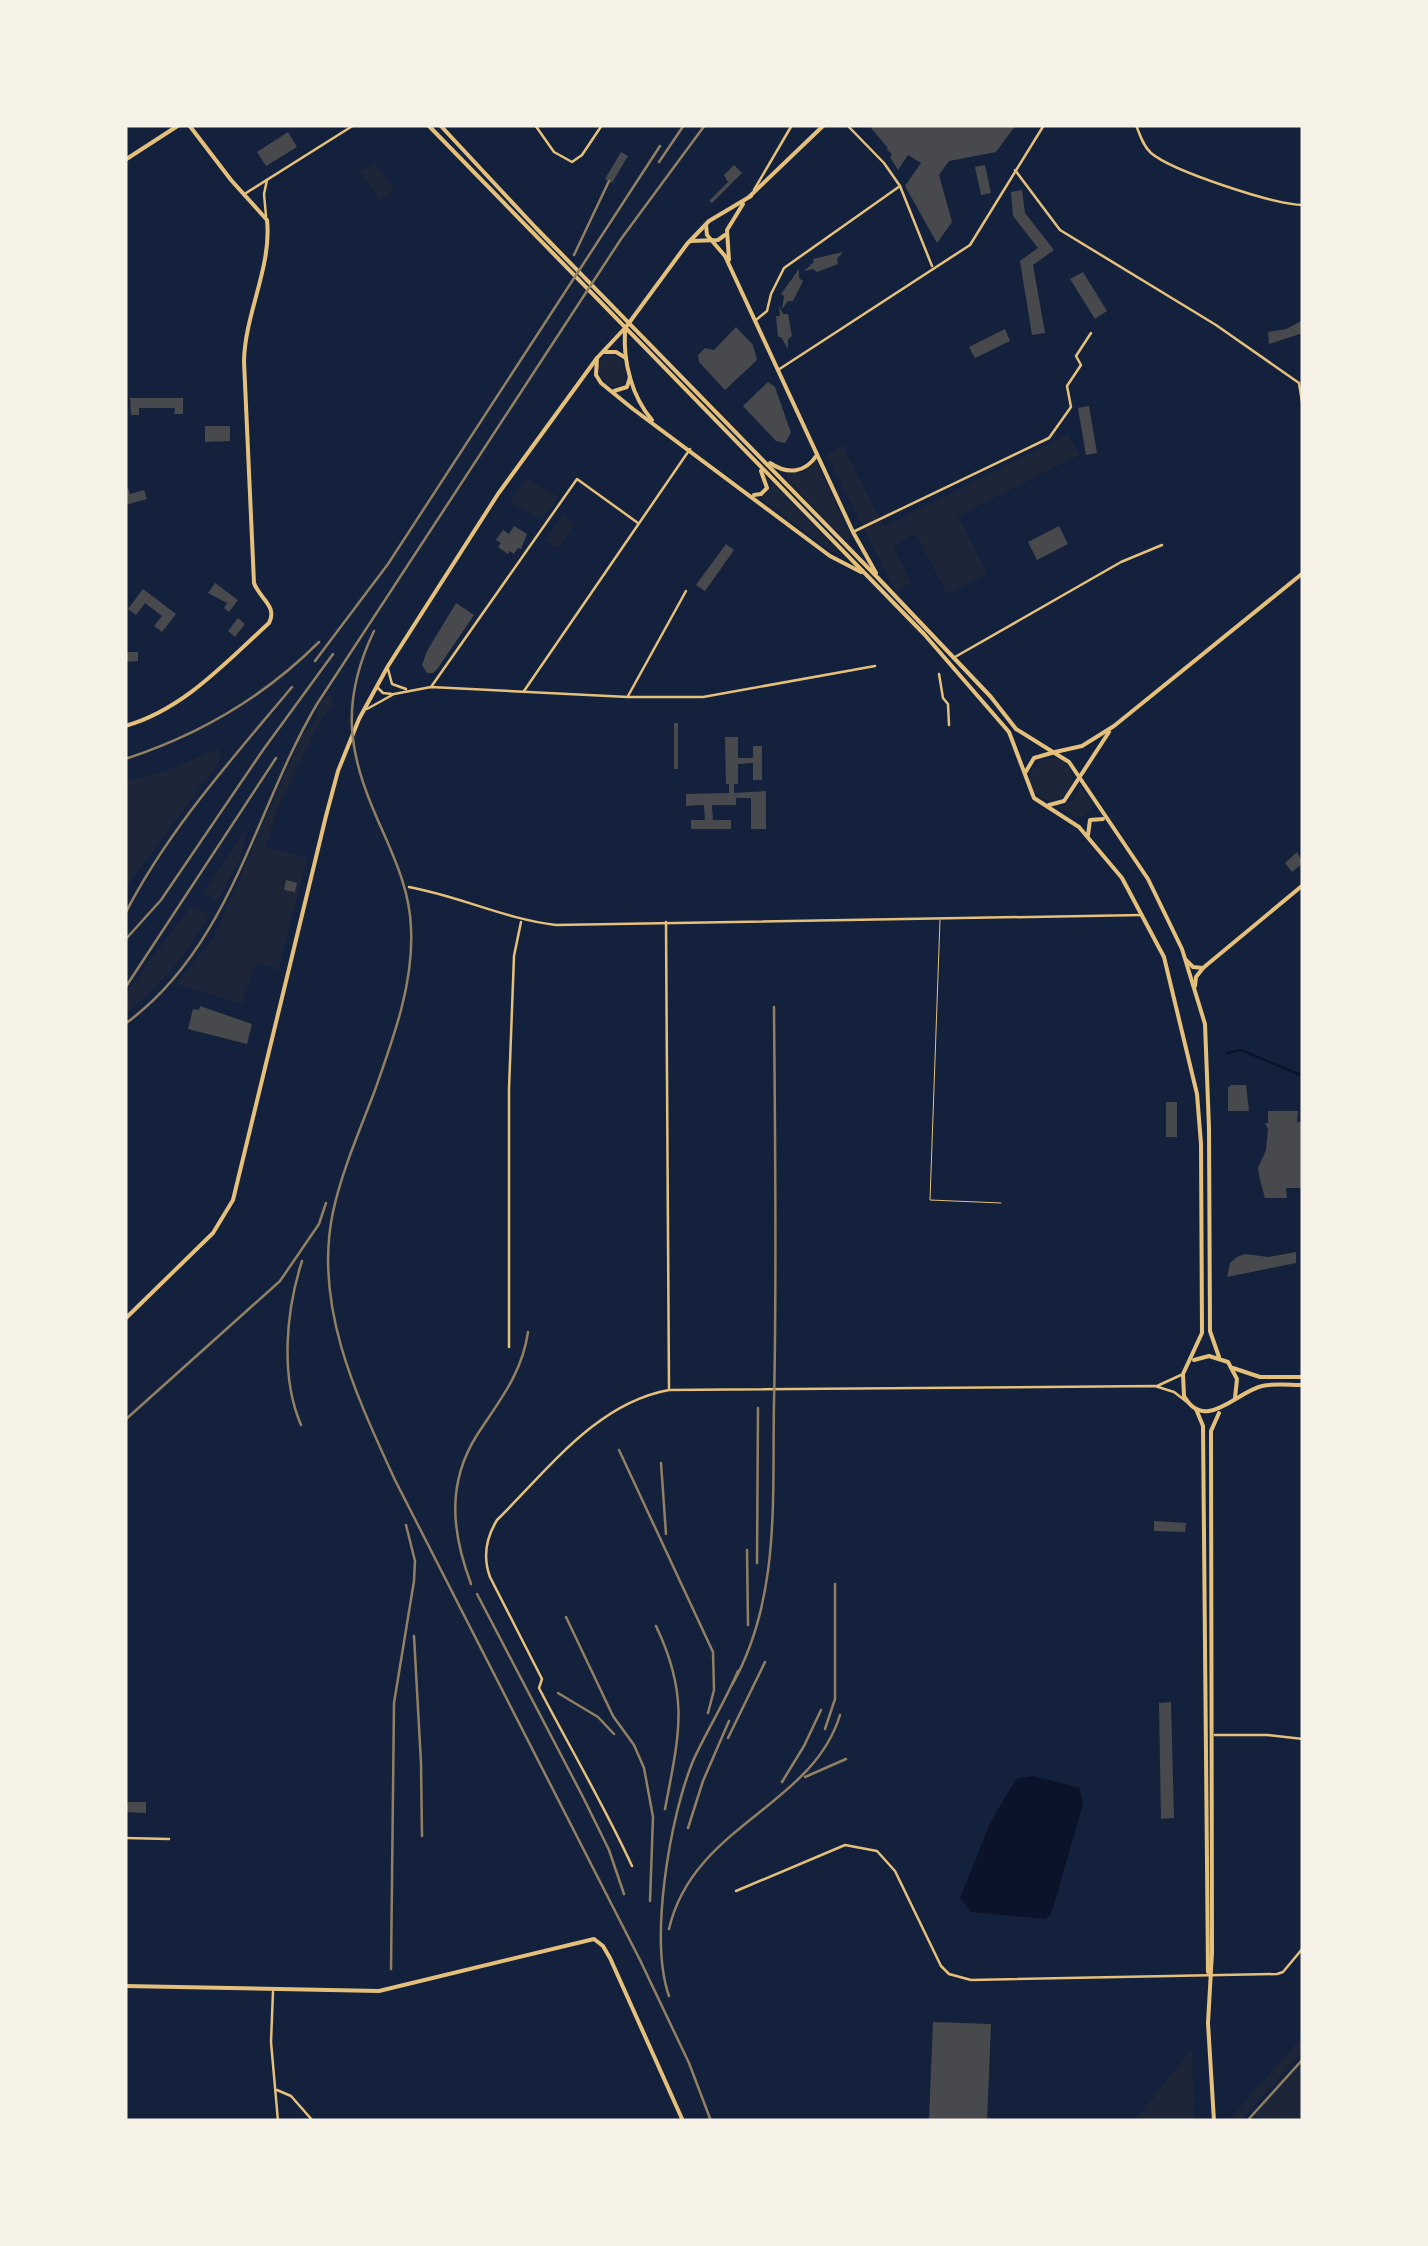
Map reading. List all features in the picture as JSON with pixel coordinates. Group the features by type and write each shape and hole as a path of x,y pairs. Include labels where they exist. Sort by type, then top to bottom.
{"main road":[{"path":"125,160 178,125"},
{"path":"125,726 143,721 184,698 273,617 272,609 254,583 244,361 245,335 269,234 266,217 231,180 189,125"},
{"path":"428,125 924,634 998,718 1016,746 1024,779 1034,798 1070,819 1089,836 1122,878 1164,957 1191,1059 1201,1131 1202,1333 1184,1372 1183,1392 1196,1409 1222,1409"},
{"path":"440,125 534,230"},
{"path":"687,244 727,231 738,209 824,125"},
{"path":"125,1319 213,1234 233,1200 338,772 376,686 498,494 580,380 626,327 687,244 710,221 751,196"},
{"path":"710,221 722,220 727,231 731,269"},
{"path":"710,221 706,232 731,269 878,578"},
{"path":"626,327 626,358 638,402 656,424"},
{"path":"642,341 762,457 954,658 1016,729 1069,762 1163,906 1186,960 1204,1018 1210,1331 1219,1357 1233,1368 1260,1377 1303,1378"},
{"path":"604,352 616,352 626,358"},
{"path":"597,358 598,380"},
{"path":"608,389 625,389 630,372"},
{"path":"580,380 598,380 830,556 864,574"},
{"path":"762,457 784,471 796,471 817,455"},
{"path":"748,493 761,494 767,488 755,463"},
{"path":"1024,779 1034,758 1082,746 1114,726 1303,573"},
{"path":"1044,805 1064,801 1114,726"},
{"path":"1089,836 1090,820 1098,817 1108,822"},
{"path":"1195,986 1203,968 1303,885"},
{"path":"1186,960 1193,967 1203,968"},
{"path":"1191,1059 1199,1064 1207,1056"},
{"path":"1194,1077 1199,1069 1206,1070 1208,1076"},
{"path":"1190,1363 1204,1356 1219,1357"},
{"path":"1232,1402 1238,1383 1233,1368"},
{"path":"1208,1977 1212,1953 1210,1431 1222,1409 1245,1393 1265,1386 1303,1385"},
{"path":"1196,1409 1203,1426 1205,1957 1214,2121"},
{"path":"125,1986 394,1989 594,1939 610,1958 683,2121"}],"street":[{"path":"245,194 354,125"},
{"path":"535,125 562,158 572,162 582,155 602,125"},
{"path":"751,196 792,125"},
{"path":"847,125 884,163 900,186 932,267"},
{"path":"777,371 970,245 1044,125"},
{"path":"1136,125 1146,148 1165,162 1280,203 1303,205"},
{"path":"1015,170 1060,230 1226,332 1299,382 1303,408"},
{"path":"266,217 264,194 268,180"},
{"path":"754,321 768,312 771,294 784,268 900,186"},
{"path":"854,532 1049,438 1071,407 1067,386 1081,365 1076,356 1090,333"},
{"path":"522,693 690,449"},
{"path":"431,687 577,479 638,523"},
{"path":"954,658 1121,562 1162,545"},
{"path":"628,697 686,590"},
{"path":"388,666 392,684 413,690"},
{"path":"376,686 383,693 394,694 431,687 702,697 875,666"},
{"path":"939,674 943,698 948,704 949,725"},
{"path":"362,713 394,694"},
{"path":"409,887 440,892 522,921 556,925 1144,915"},
{"path":"509,1347 509,1089 514,956 522,921"},
{"path":"666,922 669,1390"},
{"path":"632,1866 603,1804 590,1788 539,1688 542,1679 490,1578 486,1554 497,1520 587,1430 618,1408 669,1390 1156,1386 1173,1381 1184,1372"},
{"path":"1156,1386 1174,1392 1188,1403"},
{"path":"1211,1735 1267,1735 1303,1740"},
{"path":"125,1838 169,1840"},
{"path":"736,1891 845,1845 877,1851 895,1872 941,1966 950,1974 970,1980 1276,1974 1283,1972 1303,1948"},
{"path":"273,1990 278,2121"},
{"path":"276,2090 291,2096 313,2121"}],"lane":[{"path":"940,920 930,1200 1001,1203"}],"shaded area":[{"path":"374,162 394,190 380,200 360,172"},
{"path":"617,355 625,369 625,382 619,387 604,381 597,367 604,356"},
{"path":"1068,434 1079,455 958,516 987,574 947,594 916,534 893,546 911,583 896,591 826,455 842,445 884,527"},
{"path":"816,460 851,538 848,542 783,475 803,471"},
{"path":"527,478 558,497 542,519 510,502"},
{"path":"772,482 837,551 832,552 760,497 770,491"},
{"path":"563,515 575,524 558,548 545,540"},
{"path":"330,693 334,706 322,718 277,810 266,846 307,858 278,970 256,963 242,1004 176,984 214,937 301,737 315,721 319,704"},
{"path":"218,749 222,758 125,889 125,781 168,770"},
{"path":"1051,758 1066,764 1072,779 1066,794 1051,800 1036,794 1030,779 1036,764"},
{"path":"1081,787 1092,807 1086,815 1077,817 1059,808 1072,801"},
{"path":"247,828 240,860 216,902 203,892"},
{"path":"192,905 209,915 200,930 172,969 125,1014 125,995"},
{"path":"1033,1776 1080,1788 1083,1804 1052,1912 1046,1919 971,1912 960,1898 990,1823 1016,1779"},
{"path":"1303,2036 1303,2051 1241,2121 1228,2121"},
{"path":"1192,2049 1194,2121 1135,2121"},
{"path":"1303,2060 1303,2121 1256,2121 1256,2113"}],"building":[{"path":"1016,125 996,152 949,161 939,175 952,222 937,243 905,186 921,163 908,155 898,170 892,154 871,128"},
{"path":"288,132 297,147 266,166 257,152"},
{"path":"621,152 628,156 612,183 605,179"},
{"path":"734,165 742,173 712,203 709,201 728,182 724,175"},
{"path":"985,165 991,193 981,195 975,167"},
{"path":"1022,190 1025,213 1054,250 1033,265 1045,333 1032,335 1020,261 1038,248 1013,216 1011,192"},
{"path":"843,252 838,264 817,272 804,271 813,259"},
{"path":"799,269 803,281 793,301 782,309 781,294"},
{"path":"1083,272 1107,311 1095,319 1070,279"},
{"path":"779,306 783,314 788,314 792,336 788,349 778,337"},
{"path":"1303,320 1303,333 1269,344 1268,332"},
{"path":"736,327 753,345 757,360 725,390 699,362 698,355 705,348 714,350"},
{"path":"1005,329 1010,341 975,358 969,347"},
{"path":"768,382 775,387 791,433 785,443 776,441 743,406"},
{"path":"130,398 183,398 183,414 174,414 175,408 139,408 139,415 131,415"},
{"path":"1089,406 1097,453 1086,455 1078,408"},
{"path":"205,426 230,426 230,441 205,442"},
{"path":"128,488 130,494 144,490 147,499 125,505"},
{"path":"514,526 527,534 521,549 508,554 498,547 501,543 496,540 503,530 509,534"},
{"path":"1059,526 1068,544 1037,560 1028,542"},
{"path":"726,544 734,550 705,591 696,585"},
{"path":"215,583 238,600 229,612 224,608 227,603 208,593"},
{"path":"143,589 176,614 162,632 154,626 162,616 145,603 136,615 128,609"},
{"path":"456,603 474,615 438,668 427,673 422,665 427,651"},
{"path":"238,618 245,624 235,637 228,631"},
{"path":"125,652 138,652 138,661 125,662"},
{"path":"674,723 678,723 678,769 674,769"},
{"path":"725,737 738,737 738,758 753,758 753,746 762,746 762,780 753,780 753,763 738,764 734,793 766,791 766,829 751,829 751,798 736,798 736,805 712,805 713,820 731,820 731,829 691,829 691,820 705,820 704,805 686,806 686,794 729,793"},
{"path":"1297,852 1303,863 1292,872 1285,863"},
{"path":"286,880 297,883 295,892 284,890"},
{"path":"200,1006 252,1024 247,1044 188,1029 193,1009 199,1010"},
{"path":"1231,1085 1246,1085 1249,1111 1228,1111"},
{"path":"1166,1102 1177,1102 1177,1137 1166,1137"},
{"path":"1268,1111 1298,1111 1297,1122 1303,1122 1303,1188 1286,1188 1287,1198 1265,1198 1260,1180 1258,1168 1266,1150"},
{"path":"1296,1252 1296,1263 1227,1277 1230,1263 1245,1254 1268,1257"},
{"path":"1154,1521 1186,1523 1185,1532 1154,1531"},
{"path":"1171,1702 1174,1818 1161,1819 1159,1703"},
{"path":"125,1802 146,1802 146,1813 125,1812"},
{"path":"933,2022 991,2024 987,2121 929,2121"}],"waterway":[{"path":"1227,1053 1241,1050 1303,1076"}],"railway":[{"path":"659,162 684,125"},
{"path":"125,1024 161,993 191,957 237,875 317,704 621,239 705,125"},
{"path":"315,661 388,564 660,146"},
{"path":"574,255 609,181"},
{"path":"374,631 355,685 352,734 363,782 405,891 411,949 395,1031 333,1212 328,1247 334,1316 353,1384 395,1480 640,1960 689,2063 711,2121"},
{"path":"125,759 179,738 229,712 276,680 319,642"},
{"path":"125,940 161,900 333,654"},
{"path":"125,914 181,824 292,687"},
{"path":"125,988 276,758"},
{"path":"732,1685 759,1618 771,1547 774,1007"},
{"path":"125,1420 280,1281 319,1224 326,1203"},
{"path":"301,1425 290,1386 288,1343 292,1301 302,1261"},
{"path":"471,1584 456,1527 460,1472 477,1435 515,1374 528,1332"},
{"path":"757,1563 758,1408"},
{"path":"619,1450 713,1652 714,1690 708,1713"},
{"path":"661,1463 666,1534"},
{"path":"391,1969 394,1703 415,1561 406,1525"},
{"path":"747,1550 748,1625"},
{"path":"825,1729 835,1699 835,1584"},
{"path":"477,1594 609,1850 624,1894"},
{"path":"566,1617 613,1716 634,1745 644,1768 653,1817 650,1901"},
{"path":"656,1626 674,1674 679,1716 665,1809"},
{"path":"414,1636 422,1836"},
{"path":"728,1738 765,1662"},
{"path":"669,1996 661,1943 670,1845 693,1761 738,1671"},
{"path":"558,1693 598,1717 614,1734"},
{"path":"782,1782 821,1710"},
{"path":"669,1929 682,1894 702,1865 805,1773 826,1746 840,1715"},
{"path":"688,1828 729,1721"},
{"path":"805,1777 846,1759"},
{"path":"1247,2121 1303,2059"}]}
